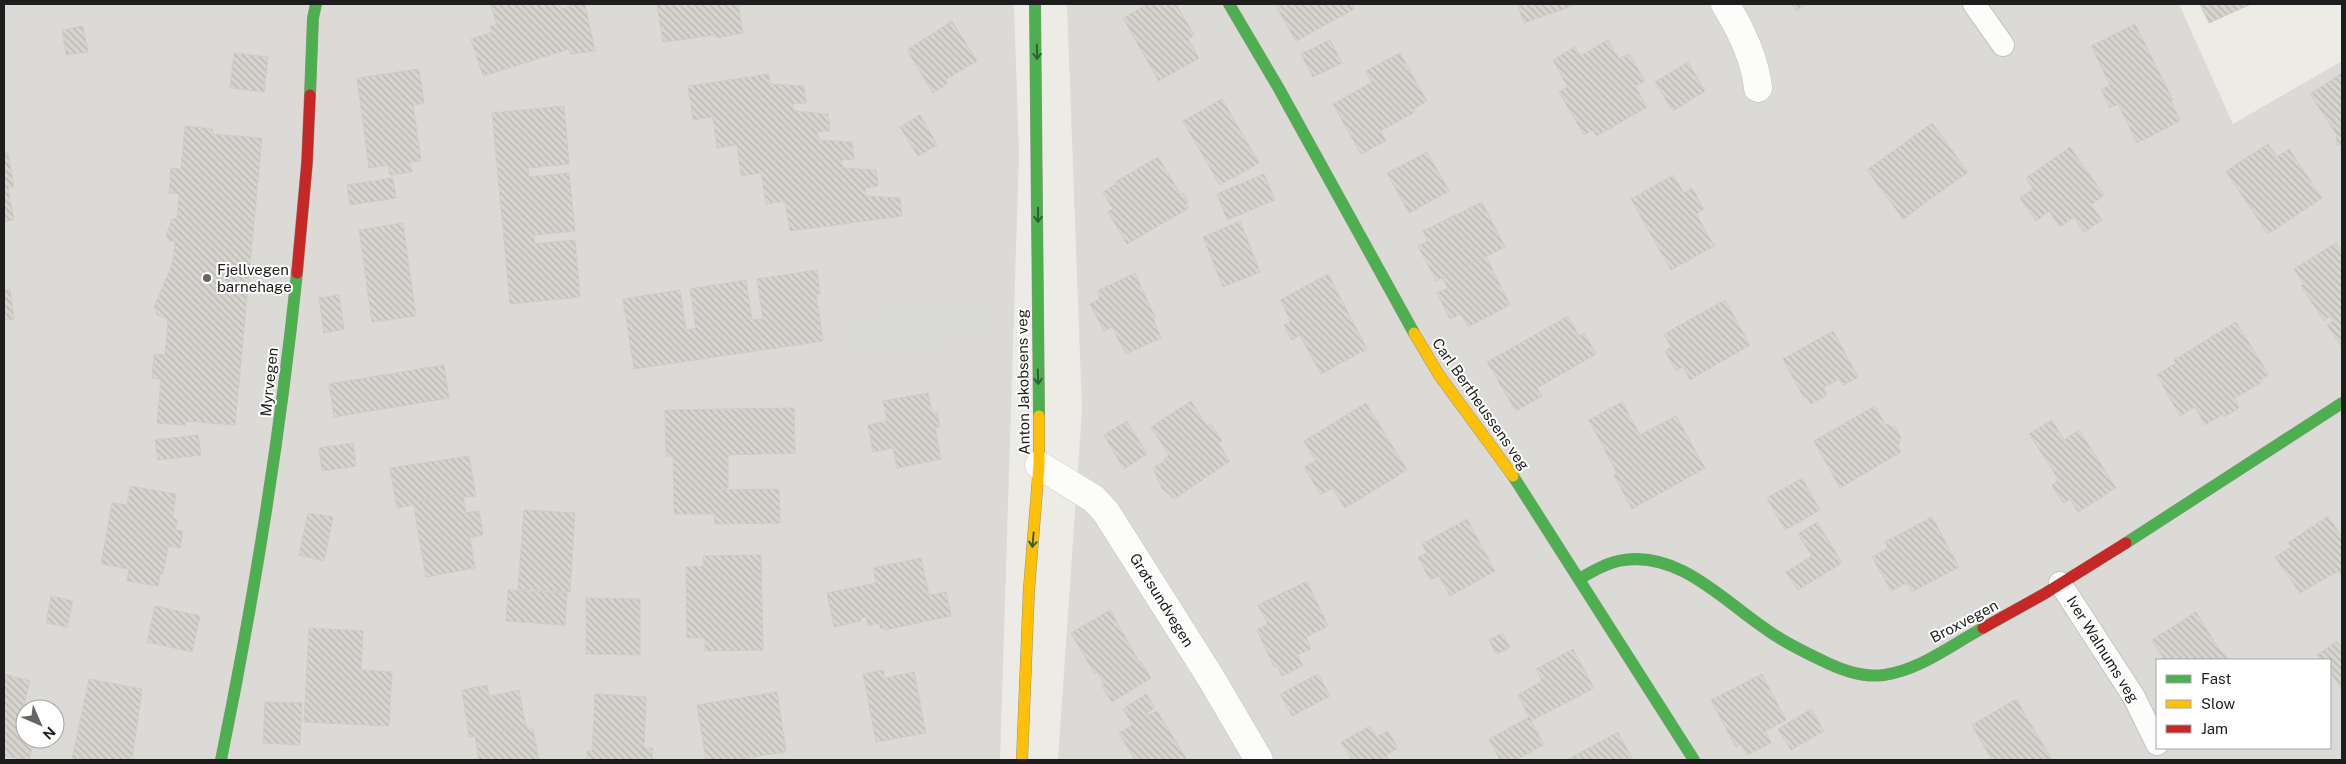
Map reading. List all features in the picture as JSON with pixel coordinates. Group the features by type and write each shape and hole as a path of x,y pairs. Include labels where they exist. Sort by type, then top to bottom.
{"street":[{"name":"Myrvegen","path":"221,760 255,583 281,416 305,184 313,18 316,4"},
{"name":"Anton Jakobsens veg","path":"1022,760 1029,589 1039,465 1035,4"},
{"name":"Carl Bertheussens veg","path":"1230,4 1292,108 1417,339 1445,385 1513,476 1694,760"},
{"path":"1725,4 1735,21 1757,74 1758,88"},
{"name":"Broxvegen","path":"1579,578 1612,562 1626,559 1641,558 1664,564 1686,572 1709,586 1756,624 1835,667 1856,674 1875,676 1899,672 2000,619 2060,583 2156,524 2342,403"},
{"name":"Grøtsundvegen","path":"1039,465 1094,498 1106,512 1259,760"}],"lane":[{"path":"1974,4 2003,45"},
{"name":"Iver Walnums veg","path":"2060,583 2134,697 2156,742"},
{"path":"2160,749 2166,760"}],"shaded area":[{"path":"4,4 1014,4 1019,153 1000,760 4,760"},
{"path":"1067,4 2179,4 2233,124 2342,61 2342,760 1058,760 1082,410"},
{"path":"985,304 988,331 849,354 847,323"}],"building":[{"path":"490,4 559,4 561,9 577,4 585,4 595,51 571,54 569,49 483,76 471,39 492,32 490,26 497,24"},
{"path":"657,4 738,4 743,33 716,38 716,35 663,42"},
{"path":"1148,4 1176,4 1194,35 1188,39 1199,58 1159,81 1123,18"},
{"path":"1275,4 1351,4 1354,9 1296,41"},
{"path":"1517,4 1577,4 1524,23"},
{"path":"1792,4 1806,4 1796,11"},
{"path":"2200,4 2251,4 2209,23"},
{"path":"952,21 977,61 945,80 947,84 933,93 907,50"},
{"path":"2135,24 2173,100 2171,101 2180,121 2137,143 2118,104 2110,108 2101,89 2110,85 2091,46"},
{"path":"83,26 88,52 66,55 62,30"},
{"path":"1330,40 1342,63 1313,77 1301,54"},
{"path":"1608,40 1619,59 1629,54 1645,81 1635,86 1647,107 1597,136 1593,130 1584,135 1559,92 1568,87 1553,60 1575,47 1580,56"},
{"path":"234,53 268,57 264,92 230,88"},
{"path":"1400,53 1427,101 1414,109 1415,112 1380,131 1386,141 1361,154 1333,104 1372,82 1366,71"},
{"path":"1688,62 1705,91 1673,111 1655,82"},
{"path":"419,69 424,103 413,105 421,161 410,162 412,172 390,175 388,165 369,168 357,78"},
{"path":"2342,73 2342,145 2336,144 2337,135 2310,94"},
{"path":"769,74 770,84 804,86 806,103 792,104 794,111 828,114 830,131 817,132 819,140 852,142 854,159 841,160 843,168 876,170 878,186 865,188 866,196 900,198 902,216 790,231 785,201 766,204 761,173 741,176 737,145 717,148 713,117 693,120 688,86"},
{"path":"1222,99 1259,163 1220,185 1183,121"},
{"path":"564,106 569,164 528,168 529,177 569,173 575,231 534,235 535,244 575,240 580,297 510,304 492,113"},
{"path":"920,115 937,145 918,156 900,127"},
{"path":"1932,123 1968,172 1903,219 1867,170"},
{"path":"185,126 213,129 212,134 262,138 235,425 186,421 185,425 157,423 161,379 152,378 154,354 165,355 168,320 157,315 154,307 172,265 175,241 170,241 166,236 172,219 177,218 179,194 169,193 171,168 181,169"},
{"path":"2268,144 2277,157 2289,149 2322,198 2268,234 2226,171"},
{"path":"2070,147 2104,195 2091,205 2102,220 2084,232 2074,217 2060,227 2049,211 2036,221 2020,198 2033,189 2026,178"},
{"path":"1427,152 1449,191 1409,213 1387,173"},
{"path":"4,153 8,153 14,187 8,188 14,220 4,222"},
{"path":"1158,157 1181,195 1183,193 1189,208 1127,244 1108,212 1113,209 1103,192 1116,184 1115,182"},
{"path":"1264,174 1275,200 1227,220 1217,194"},
{"path":"1673,175 1684,193 1692,188 1704,209 1696,214 1714,246 1671,270 1631,199"},
{"path":"393,178 396,198 350,205 347,185"},
{"path":"1482,202 1505,247 1436,281 1418,246 1428,241 1423,231"},
{"path":"1240,221 1260,272 1223,287 1203,237"},
{"path":"403,223 416,316 372,322 359,230"},
{"path":"2336,243 2342,253 2342,347 2327,325 2333,321 2330,316 2324,321 2301,286 2304,284 2294,269"},
{"path":"1486,256 1510,305 1468,327 1461,314 1450,319 1437,293 1448,288 1442,277"},
{"path":"817,270 820,294 816,294 823,341 634,369 623,299 680,290 686,330 696,328 690,289 746,280 752,320 763,319 757,279"},
{"path":"1135,273 1155,317 1153,318 1161,338 1126,354 1112,327 1104,331 1090,304 1100,299 1097,291"},
{"path":"1328,274 1367,349 1321,374 1300,335 1292,340 1284,325 1291,321 1280,300"},
{"path":"10,289 14,319 4,320 4,290"},
{"path":"339,295 344,329 324,333 319,298"},
{"path":"1725,300 1750,345 1690,380 1683,367 1676,371 1665,351 1671,347 1664,334"},
{"path":"1568,316 1579,336 1584,333 1596,354 1537,388 1542,396 1516,411 1487,362"},
{"path":"2236,322 2269,375 2260,380 2262,382 2235,398 2239,408 2224,417 2223,414 2205,425 2195,407 2180,416 2157,375 2176,363 2174,360"},
{"path":"1833,331 1858,377 1843,385 1839,379 1823,388 1827,395 1811,404 1806,397 1804,398 1783,359"},
{"path":"444,365 449,398 334,417 329,384"},
{"path":"928,393 932,413 937,412 940,427 935,428 941,459 897,468 893,448 873,452 868,425 887,421 883,401"},
{"path":"1191,401 1207,426 1211,424 1222,441 1218,443 1230,461 1174,499 1161,487 1153,468 1166,460 1164,459 1169,455 1151,427"},
{"path":"1622,402 1640,435 1676,416 1705,468 1632,509 1614,475 1617,473 1589,420"},
{"path":"1366,403 1407,470 1345,508 1332,488 1321,495 1304,467 1316,461 1304,441"},
{"path":"1875,406 1885,424 1895,427 1901,437 1898,447 1901,452 1840,488 1814,441"},
{"path":"794,408 795,453 728,455 728,488 721,488 721,490 779,489 780,523 715,524 714,514 674,514 673,456 666,456 665,410"},
{"path":"2052,420 2064,440 2079,430 2116,488 2078,512 2070,499 2063,503 2052,485 2059,480 2029,434"},
{"path":"1127,421 1147,454 1124,469 1104,435"},
{"path":"198,435 201,455 158,460 155,440"},
{"path":"353,443 356,466 322,471 319,448"},
{"path":"469,456 476,496 464,497 463,494 413,502 414,505 397,508 390,468"},
{"path":"1802,478 1820,510 1785,530 1767,498"},
{"path":"130,486 176,494 173,517 177,521 175,530 183,531 180,548 168,546 163,574 160,574 158,586 127,581 129,569 101,564 112,503 127,505"},
{"path":"463,494 466,513 479,511 483,535 470,538 475,568 426,577 413,502"},
{"path":"524,510 575,513 570,592 518,589"},
{"path":"308,513 333,517 324,561 299,555"},
{"path":"2328,516 2342,537 2342,575 2338,571 2300,593 2275,557 2291,547 2288,543"},
{"path":"1932,517 1959,567 1912,592 1907,583 1891,591 1872,557 1888,548 1885,542"},
{"path":"1467,519 1495,571 1450,596 1439,576 1430,580 1418,557 1427,553 1422,544"},
{"path":"1817,522 1842,563 1798,590 1786,572 1812,556 1798,534"},
{"path":"761,555 763,650 705,651 705,638 687,638 686,567 704,566 703,556"},
{"path":"921,558 929,595 946,592 951,616 885,630 885,628 881,629 879,623 868,626 866,617 860,618 861,621 834,627 827,593 876,583 873,568"},
{"path":"1307,581 1328,626 1306,637 1311,649 1297,655 1303,666 1282,676 1277,666 1274,667 1257,630 1268,624 1258,605"},
{"path":"508,590 567,593 565,625 506,621"},
{"path":"51,596 73,601 67,627 46,623"},
{"path":"586,598 640,599 640,655 586,654"},
{"path":"155,606 200,616 192,652 147,642"},
{"path":"1110,610 1139,662 1141,662 1151,678 1112,702 1101,685 1104,683 1097,672 1095,674 1071,633"},
{"path":"2196,612 2217,646 2228,659 2164,659 2152,640"},
{"path":"309,628 363,631 361,670 392,672 389,726 304,722"},
{"path":"1502,633 1510,648 1496,654 1489,640"},
{"path":"2337,641 2342,648 2342,690 2331,674 2331,659 2320,659 2317,655"},
{"path":"1573,649 1594,688 1531,721 1518,695 1542,681 1536,669"},
{"path":"883,670 885,678 914,672 926,733 876,742 863,674"},
{"path":"4,674 30,681 25,699 15,699 15,749 32,749 29,760 4,756"},
{"path":"1318,674 1330,696 1292,716 1280,694"},
{"path":"1762,674 1786,720 1765,731 1771,743 1747,755 1741,744 1736,747 1711,700"},
{"path":"89,679 142,689 132,760 72,759"},
{"path":"487,685 489,696 519,690 526,727 469,737 462,690"},
{"path":"777,692 786,752 734,760 706,760 697,705"},
{"path":"595,694 646,697 644,748 653,748 652,760 587,760 587,751 592,752"},
{"path":"1146,694 1155,708 1147,713 1149,715 1157,711 1187,760 1135,760 1119,733 1133,725 1123,709"},
{"path":"2016,699 2052,760 1988,760 1991,758 1972,725"},
{"path":"265,702 302,703 300,745 263,743"},
{"path":"1811,709 1824,731 1791,750 1778,729"},
{"path":"1529,717 1544,745 1516,760 1500,760 1489,739"},
{"path":"527,726 528,730 533,729 539,760 479,760 475,736"},
{"path":"1370,726 1376,737 1388,731 1398,748 1386,755 1389,760 1352,760 1341,742"},
{"path":"1618,732 1633,760 1567,760"}],"traffic: fast":[{"path":"310,95 313,18 316,4"},
{"path":"1035,4 1039,416"},
{"path":"1229,4 1278,87 1414,333"},
{"path":"221,760 265,518 283,396 297,273"},
{"path":"2126,543 2342,403"},
{"path":"1513,476 1694,760"},
{"path":"1579,579 1601,567 1618,561 1644,559 1663,563 1699,580 1770,632 1812,656 1850,672 1875,676 1910,668 1983,628"}],"traffic: slow":[{"path":"1414,333 1439,375 1513,476"},
{"path":"1022,760 1029,589 1039,465 1039,416"}],"traffic: jam":[{"path":"297,273 307,163 310,95"},
{"path":"1983,628 2044,594 2126,543"}],"place":[{"name":"Fjellvegen barnehage","path":"207,278"}]}
